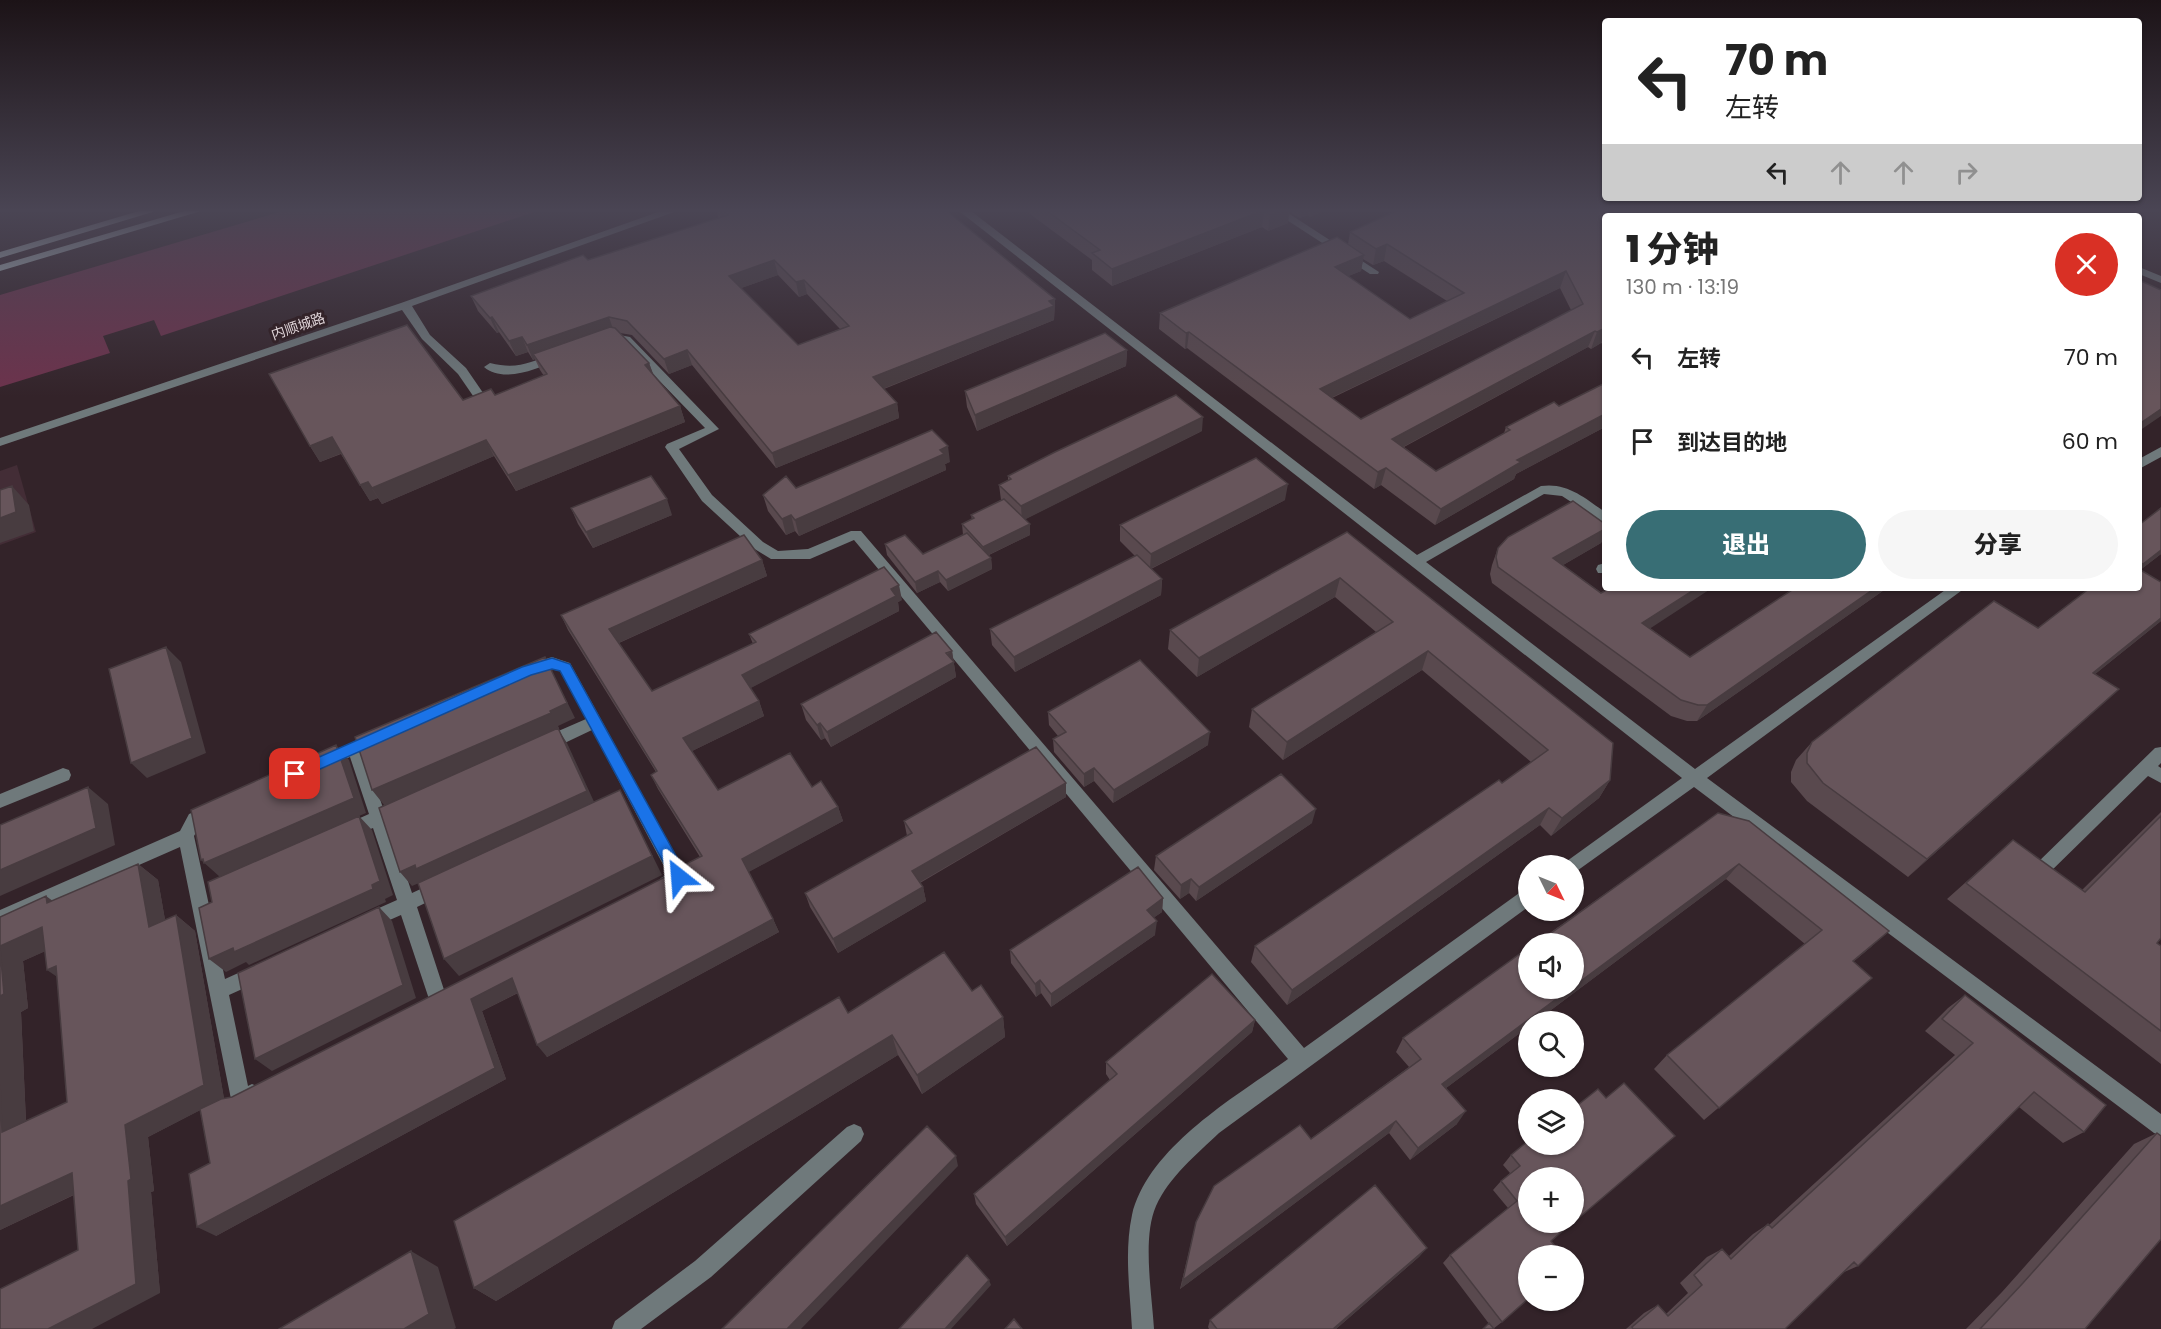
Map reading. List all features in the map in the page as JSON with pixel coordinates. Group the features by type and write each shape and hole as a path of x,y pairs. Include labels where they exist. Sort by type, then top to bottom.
{"street":[{"name":"内顺城路","path":"0,442 496,273"},
{"path":"1044,273 1694,778 2161,1126"},
{"path":"2146,273 2161,280"},
{"path":"405,305 426,337 462,371 484,403"},
{"path":"586,347 614,337 626,339 713,429 671,447 707,498 758,545 777,556 793,557 810,554 856,534 1302,1061"},
{"path":"490,367 509,372 522,370 565,355"},
{"path":"2142,463 2161,451"},
{"path":"1416,562 1541,490 1552,487 1563,490 1602,517"},
{"path":"1584,858 1954,591"},
{"path":"516,676 546,664 565,667 679,877 648,893"},
{"path":"530,751 595,722"},
{"path":"312,766 387,733"},
{"path":"355,747 406,904 433,1002 459,989"},
{"path":"2039,872 2161,753"},
{"path":"2147,767 2161,776"},
{"path":"0,801 63,775"},
{"path":"615,807 636,797"},
{"path":"336,836 411,803"},
{"path":"0,918 186,836 195,819 227,804"},
{"path":"186,836 241,1100 272,1084"},
{"path":"354,928 458,880"},
{"path":"198,897 219,887"},
{"path":"1143,1329 1140,1236 1143,1211 1155,1189 1183,1153 1212,1126 1518,904"},
{"path":"218,991 270,967"},
{"path":"623,1329 703,1269 855,1134"}],"shaded area":[{"path":"74,273 350,273 161,336 154,320 103,336 110,353 0,387 0,295"},
{"path":"17,465 36,532 0,545 0,471"}],"building":[{"path":"534,273 737,273 729,276 798,345 849,326 804,280 796,282 787,273 1023,273 1055,299 1049,301 1054,306 873,377 897,403 772,453 687,350 664,359 627,321 609,317 527,345 522,337 509,341 492,317 490,318 471,296"},
{"path":"1253,273 1344,273 1410,319 1464,293 1433,273 1562,273 1320,389 1361,419 1583,304 1567,273 1602,273 1602,330 1595,331 1392,439 1436,471 1510,430 1506,427 1554,402 1559,406 1602,384 1602,416 1517,460 1521,462 1441,509 1386,468 1378,472 1160,313"},
{"path":"2142,281 2161,290 2161,409 2142,422"},
{"path":"407,325 463,400 491,389 495,395 547,374 533,354 610,327 615,328 649,363 645,365 680,406 508,475 486,440 372,488 368,482 360,485 332,437 310,446 269,374"},
{"path":"1105,333 1127,350 975,415 965,391"},
{"path":"1176,395 1203,417 1021,506 999,485 1011,479 1008,476 1055,452"},
{"path":"932,430 948,446 940,450 944,454 795,520 791,515 782,519 763,495 786,476 796,488"},
{"path":"1256,458 1288,484 1151,554 1120,525"},
{"path":"651,476 667,499 586,532 571,508"},
{"path":"12,486 16,512 0,518 0,490"},
{"path":"1004,499 1030,524 983,547 962,524 974,518 971,515"},
{"path":"1573,501 1602,522 1602,531 1553,558 1601,593 1605,591 1692,591 1642,623 1690,657 1790,591 1871,591 1707,705 1698,705 1681,700 1498,567 1496,557 1498,548 1508,537"},
{"path":"2161,508 2161,550 2143,564 2142,564 2142,523"},
{"path":"1347,532 1613,743 1610,780 1562,818 1549,808 1292,990 1255,946 1499,780 1502,783 1548,750 1428,651 1287,742 1252,709 1393,622 1340,578 1199,658 1170,630"},
{"path":"967,533 991,558 946,580 938,571 915,582 885,544 905,535 923,554"},
{"path":"744,535 762,560 609,629 652,691 756,642 749,634 884,567 899,585 891,589 896,596 742,675 759,701 683,738 718,790 790,753 812,787 821,781 838,807 742,859 773,919 537,1045 512,978 471,999 495,1068 197,1227 189,1174 210,1163 200,1109 221,1099 232,1097 679,870 682,866 702,856 651,775 657,771 561,615"},
{"path":"1137,555 1162,579 1014,657 990,629"},
{"path":"2142,571 2161,582 2161,618 2093,673 2119,689 1927,859 1823,783 1807,763 1807,753 1812,742 1994,601 2038,628 2086,591 2142,591"},
{"path":"936,632 952,651 946,653 954,662 827,732 820,723 817,725 801,704"},
{"path":"166,647 192,738 131,763 109,669"},
{"path":"545,657 567,703 550,711 551,713 372,790 355,737"},
{"path":"1140,660 1210,732 1114,790 1094,768 1084,774 1053,739 1066,732 1048,712"},
{"path":"558,728 587,791 416,869 415,865 400,872 379,808"},
{"path":"336,745 354,798 204,863 203,859 201,860 191,810"},
{"path":"1036,747 1066,783 912,871 923,887 833,939 805,893 912,833 904,821"},
{"path":"1281,774 1316,809 1199,887 1191,879 1181,885 1156,856"},
{"path":"88,787 96,828 0,870 0,825"},
{"path":"620,790 652,856 444,959 418,883"},
{"path":"1718,813 1749,821 1889,931 1853,961 1872,978 1719,1108 1667,1055 1822,930 1739,864 1584,979 1584,933 1551,933 1568,921 1584,921 1584,909"},
{"path":"359,816 380,881 372,885 373,889 234,952 233,948 209,959 199,908 212,902 208,882"},
{"path":"2161,816 2161,938 2157,943 2161,946 2161,1031 1966,883 2013,840 2085,892"},
{"path":"138,864 149,927 176,915 204,1085 125,1125 131,1179 128,1181 136,1284 48,1329 0,1329 0,1289 78,1250 72,1173 0,1206 0,1084 2,1132 67,1102 56,966 47,970 42,927 0,946 0,917 46,896 47,903"},
{"path":"1138,867 1163,898 1147,910 1157,921 1051,994 1040,980 1035,984 1010,950"},
{"path":"379,907 403,985 255,1059 238,973"},
{"path":"0,948 4,994 0,996"},
{"path":"944,952 972,991 981,985 1003,1017 917,1075 892,1035 474,1288 454,1221 839,997 848,1013"},
{"path":"1518,955 1518,999 1556,999 1540,1011 1518,1011 1518,1027 1442,1084 1466,1111 1418,1148 1396,1121 1183,1280 1196,1222 1214,1186 1300,1125 1311,1139 1421,1059 1403,1038"},
{"path":"1212,974 1255,1020 1005,1237 974,1194 1117,1074 1106,1062"},
{"path":"1965,995 2106,1105 2084,1132 2034,1092 1858,1266 1854,1262 1785,1329 1633,1329 1632,1327 1658,1305 1668,1316 1702,1285 1694,1275 1722,1249 1731,1259 1768,1224 1772,1228 1973,1043 1942,1019"},
{"path":"1624,1083 1675,1136 1584,1213 1584,1167 1519,1167 1511,1155 1518,1149 1518,1155 1584,1155 1584,1100 1598,1089 1606,1098"},
{"path":"927,1126 956,1156 787,1329 722,1329"},
{"path":"2157,1133 2161,1136 2161,1239 2085,1329 1980,1329 2023,1283"},
{"path":"1518,1168 1518,1233 1560,1233 1551,1241 1554,1245 1518,1245 1518,1308 1502,1322 1450,1255 1517,1201 1501,1181"},
{"path":"1375,1185 1427,1248 1333,1329 1217,1329 1210,1320"},
{"path":"411,1251 429,1314 404,1329 279,1329"},
{"path":"967,1255 989,1280 945,1329 899,1329"},
{"path":"1014,1319 1022,1329 1005,1329"},
{"path":"1489,1323 1494,1329 1483,1329"}],"route":[{"path":"295,774 527,671 552,663 565,667 679,877"}]}
